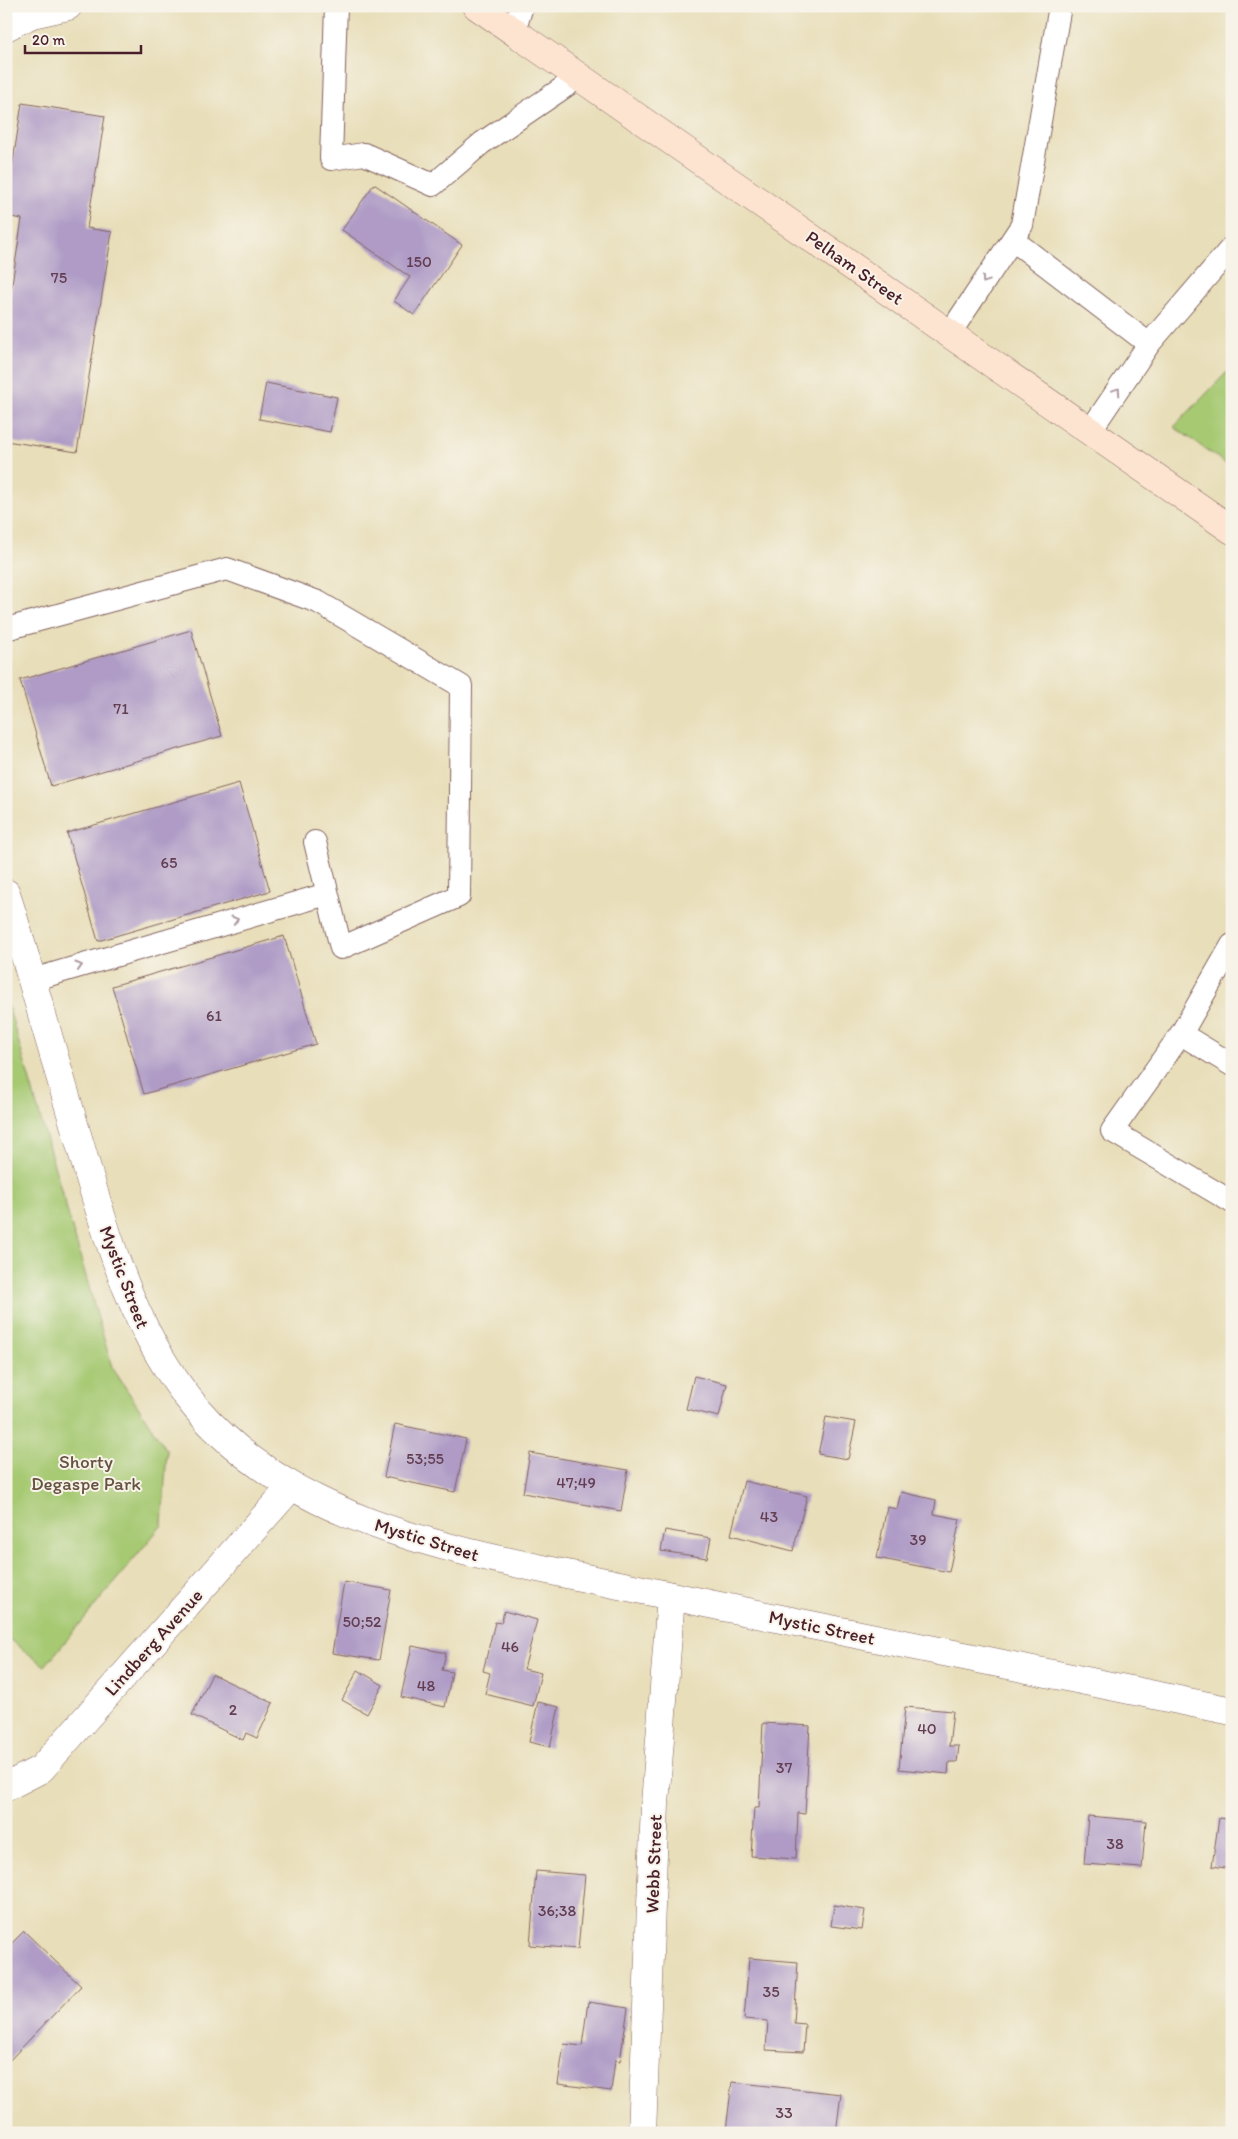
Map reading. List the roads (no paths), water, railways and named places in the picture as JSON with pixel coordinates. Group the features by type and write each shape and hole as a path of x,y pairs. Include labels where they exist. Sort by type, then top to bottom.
{"main road":[{"name":"Pelham Street","path":"477,6 1232,530"}],"street":[{"path":"6,27 32,14 68,6"},
{"name":"Mystic Street","path":"6,893 109,1242 134,1308 152,1344 196,1407 227,1440 250,1460 291,1487 344,1512 394,1531 458,1550 671,1596 1232,1711"},
{"name":"Lindberg Avenue","path":"6,1786 41,1769 291,1487"},
{"name":"Webb Street","path":"642,2133 655,1804 671,1596"}],"lane":[{"path":"336,6 331,159 364,154 432,185 482,143 579,77"},
{"path":"514,32 522,6"},
{"path":"950,333 1022,225 1060,6"},
{"path":"1013,240 1149,344"},
{"path":"1090,431 1149,344 1232,247"},
{"path":"6,629 227,569 318,602 461,686 459,896 340,948 315,842"},
{"path":"32,980 327,894"},
{"path":"1232,945 1181,1034 1112,1131 1232,1202"},
{"path":"1181,1034 1232,1065"}],"park label":[{"name":"Shorty Degaspe Park","path":"86,1472"}]}
